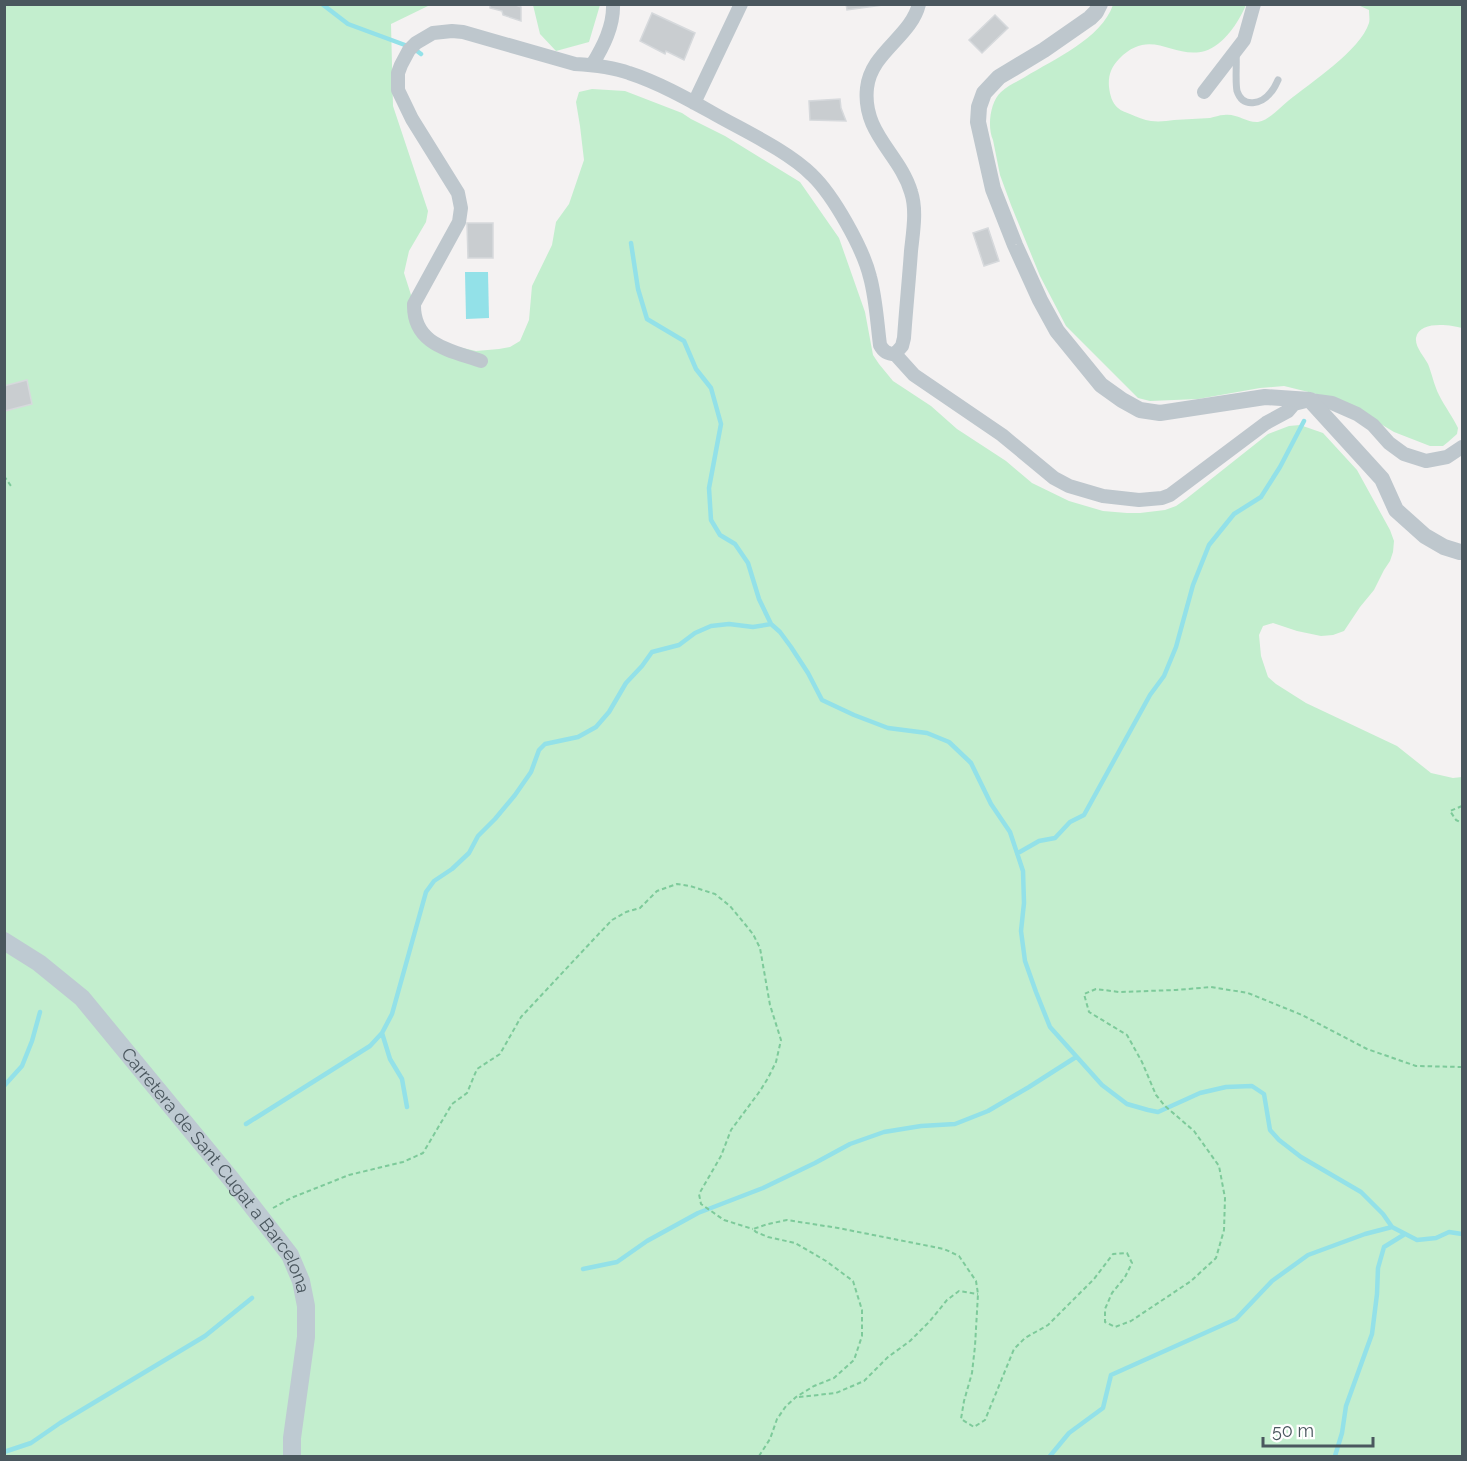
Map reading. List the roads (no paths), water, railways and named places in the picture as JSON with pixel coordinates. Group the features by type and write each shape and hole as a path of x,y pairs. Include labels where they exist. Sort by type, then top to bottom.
{"main road":[{"name":"Carretera de Sant Cugat a Barcelona","path":"4,941 62,980 82,999 290,1255 306,1306 306,1337 292,1438 292,1456"}],"street":[{"path":"592,65 601,49 613,17 613,4"},
{"path":"694,102 741,4"},
{"path":"895,354 902,346 904,338 913,202 908,183 872,123 868,112 867,88 874,65 916,15 919,4"},
{"path":"1100,4 1090,18 1044,50 999,77 984,93 979,107 978,122 993,189 1040,300 1057,331 1101,385 1140,410 1160,413 1265,397 1332,403 1357,414 1373,425 1389,443 1404,454 1426,461 1447,457 1462,447"},
{"path":"1204,92 1244,40 1254,4"},
{"path":"481,361 436,345 422,331 414,315 414,304 459,222 461,208 458,193 405,106 398,90 401,65 409,50 433,33 463,32 575,64 629,72 694,102 785,154 819,183 856,243 869,274 880,345 886,352 895,354 914,375 1002,435 1054,478 1069,486 1085,492 1122,499 1155,499 1170,495 1266,423 1288,411 1294,404 1310,400"},
{"path":"1310,400 1382,479 1396,510 1425,536 1444,547 1462,552"}],"lane":[{"path":"1236,51 1237,90 1241,98 1248,103 1261,102 1272,92 1278,80"}],"water":[{"path":"465,272 488,272 489,318 466,319"}],"waterway":[{"path":"322,4 348,24 413,48 421,54"},
{"path":"631,243 638,289 647,319 684,341 696,369 711,388 721,424 709,488 711,520 720,535 735,544 748,563 759,599 771,624 791,647 822,700 888,728 927,733 949,742 971,763 991,804 1010,832 1023,871 1024,903 1021,931 1025,961 1050,1027 1102,1085 1127,1104 1158,1112 1200,1093 1226,1087 1252,1086 1264,1094 1270,1130 1279,1140 1301,1157 1361,1192 1383,1214 1392,1227"},
{"path":"1018,853 1039,841 1055,838 1070,822 1084,815 1150,695 1164,676 1176,647 1193,585 1209,545 1234,514 1261,497 1304,421"},
{"path":"407,1107 402,1079 390,1059 382,1033 392,1014 426,892 434,881 452,869 469,853 478,836 515,795 531,772 539,750 545,744 578,737 596,727 609,712 626,683 652,652 679,645 695,633 711,626 729,624 753,627 771,624"},
{"path":"4,1086 22,1066 40,1012"},
{"path":"246,1124 370,1046 382,1033"},
{"path":"583,1269 617,1262 647,1241 698,1213 763,1188 850,1144 884,1132 921,1126 955,1124 988,1111 1076,1057"},
{"path":"1050,1456 1069,1433 1103,1408 1111,1375 1236,1319 1272,1281 1308,1255 1365,1234 1392,1227 1417,1240 1436,1238 1449,1232 1462,1234"},
{"path":"1335,1456 1342,1433 1346,1406 1372,1334 1378,1268 1384,1247 1405,1234"},
{"path":"4,1452 31,1443 60,1423 205,1336 252,1298"}]}
